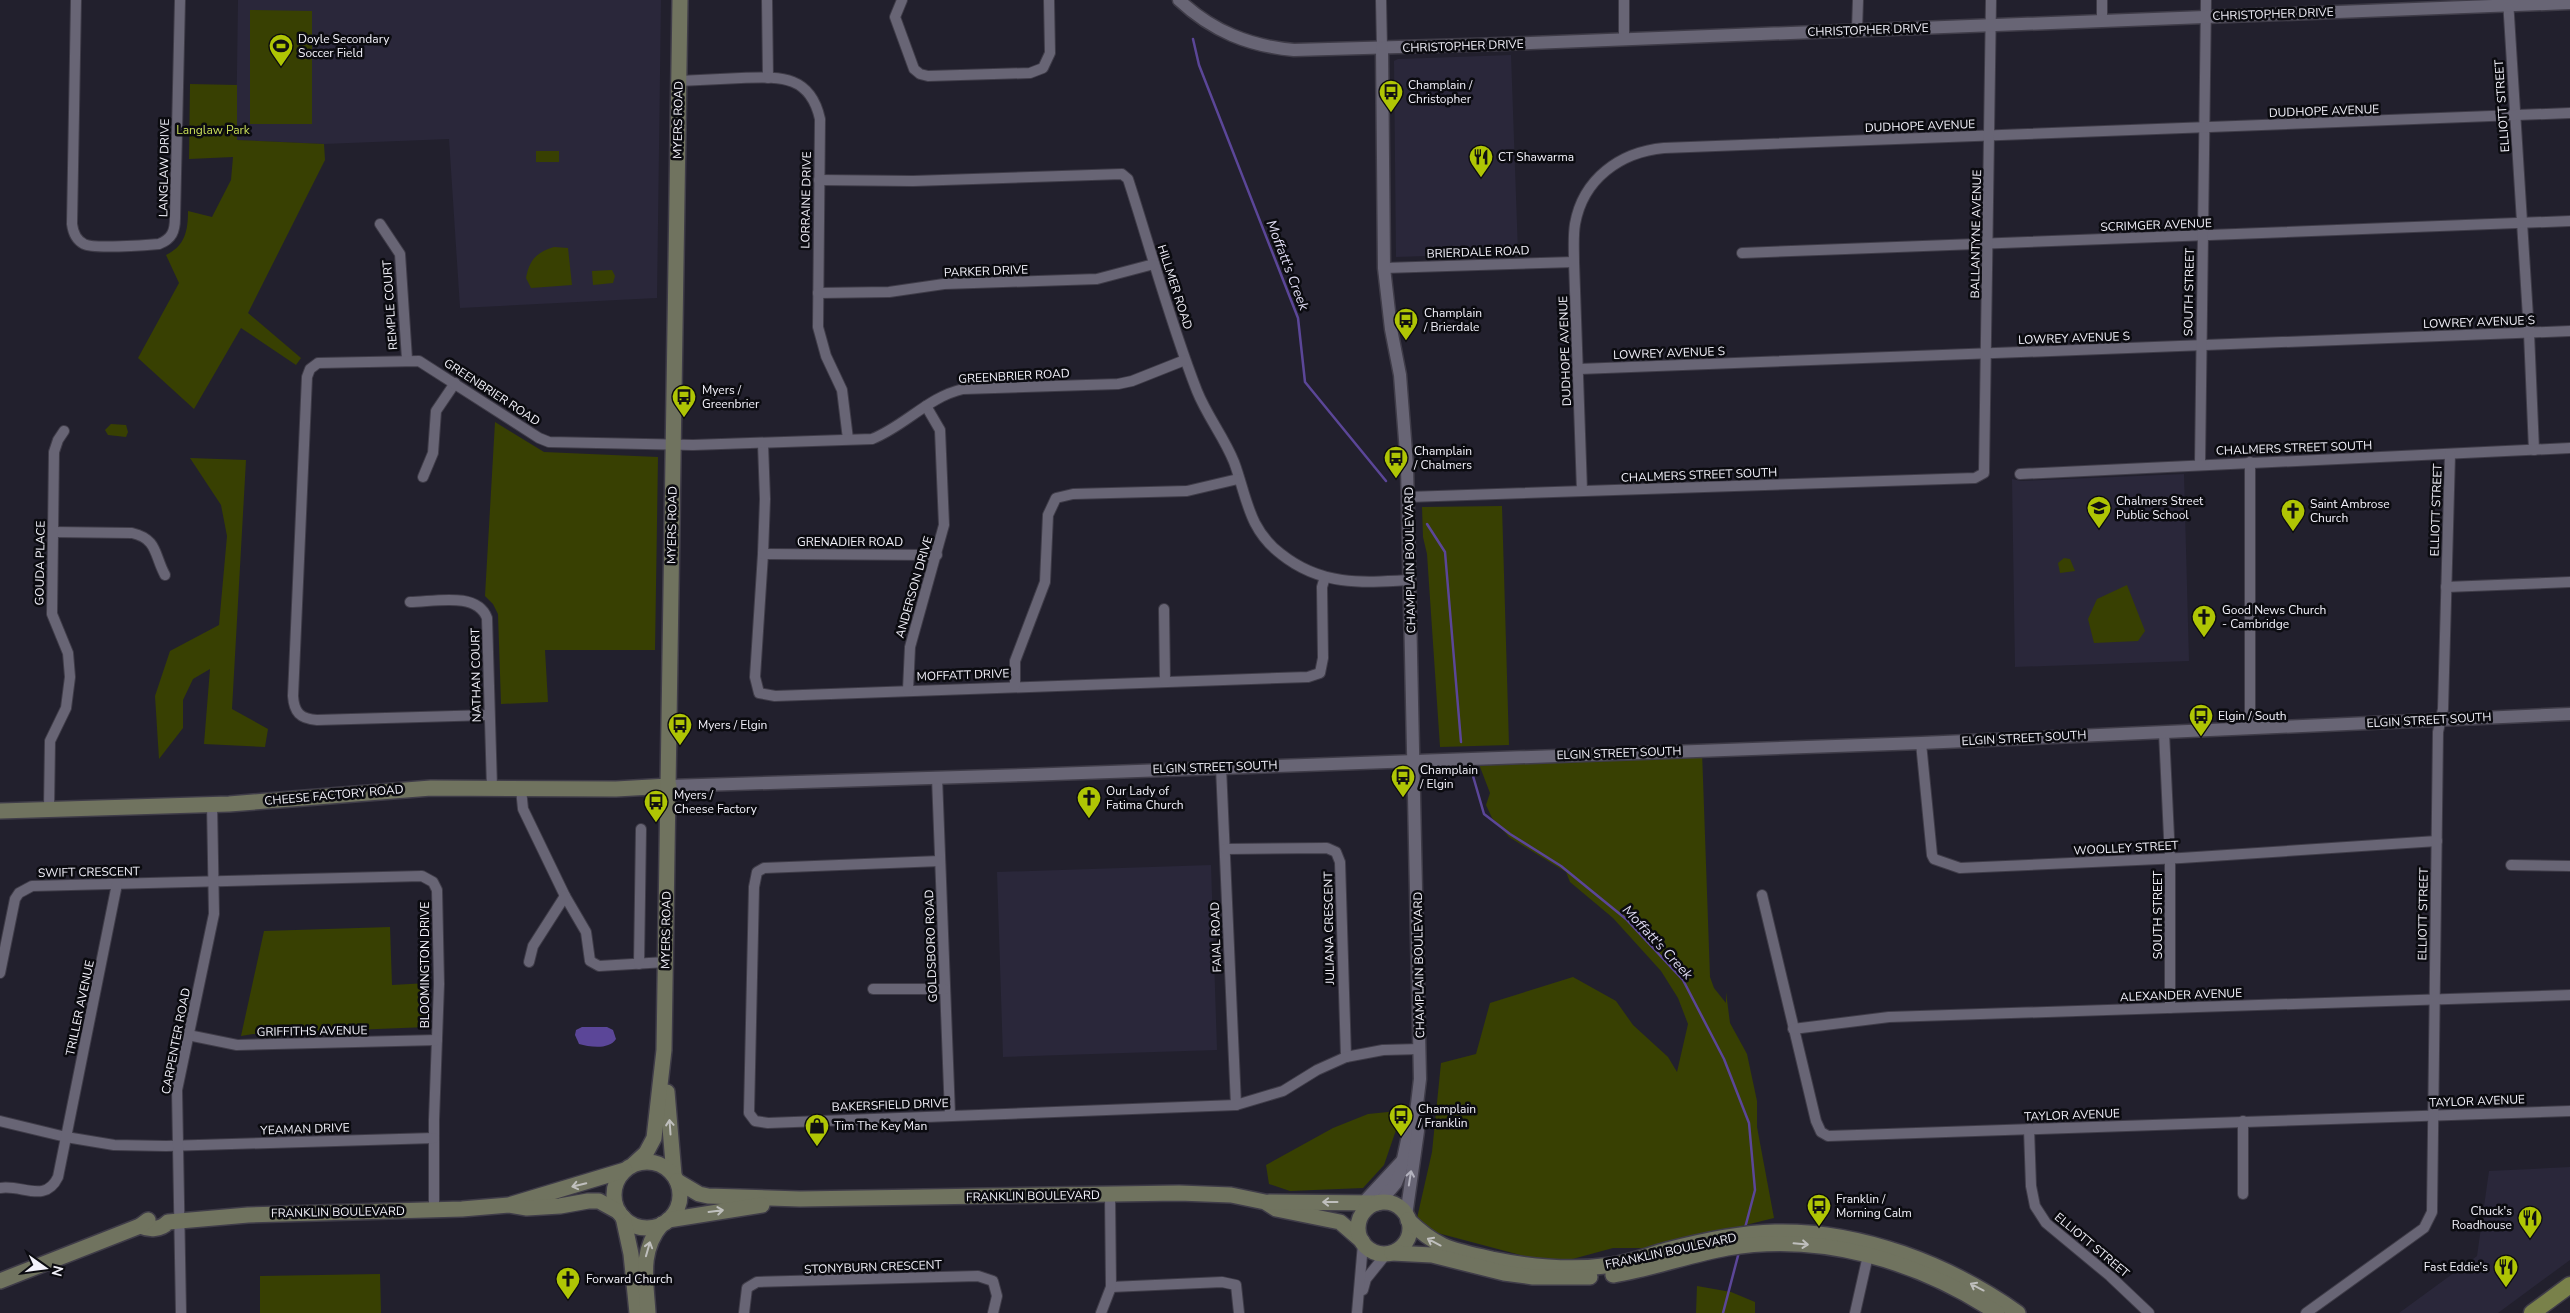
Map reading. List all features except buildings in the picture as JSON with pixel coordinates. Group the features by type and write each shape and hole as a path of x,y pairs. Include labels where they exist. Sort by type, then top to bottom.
{"main road":[{"name":"MYERS ROAD","path":"630,1167 646,1153 654,1138 664,1050 680,0"},
{"name":"CHEESE FACTORY ROAD","path":"0,811 212,804 406,789 616,789 669,786"},
{"name":"MYERS ROAD","path":"664,1050 675,1178"},
{"path":"638,1313 632,1254 621,1215 614,1201 614,1190 618,1179 630,1167 643,1162 660,1164 675,1178 680,1191 679,1202 675,1212 653,1235 646,1252 648,1313"},
{"name":"FRANKLIN BOULEVARD","path":"0,1281 140,1226 148,1229 164,1226 174,1221 248,1215 434,1210 509,1205 630,1167"},
{"name":"FRANKLIN BOULEVARD","path":"675,1178 699,1194 708,1196 800,1199 1201,1193 1231,1195 1265,1202 1379,1203"},
{"name":"FRANKLIN BOULEVARD","path":"665,1222 697,1214 800,1199"},
{"name":"FRANKLIN BOULEVARD","path":"509,1205 526,1208 599,1201 621,1215"},
{"name":"FRANKLIN BOULEVARD","path":"1265,1202 1276,1209 1340,1222 1362,1242"},
{"path":"1379,1203 1394,1204 1407,1218 1410,1228 1404,1243 1389,1253 1374,1252 1362,1242 1358,1226 1360,1218 1371,1206 1379,1203"},
{"path":"621,1215 641,1227 665,1222"},
{"name":"FRANKLIN BOULEVARD","path":"1407,1218 1428,1239 1438,1245 1481,1256 1542,1267 1585,1268 1614,1265 1694,1244 1730,1242 1807,1232 1945,1271 1980,1289 2018,1313"},
{"name":"FRANKLIN BOULEVARD","path":"1389,1253 1432,1255 1504,1273 1564,1278 1624,1273 1730,1242"},
{"name":"FRANKLIN BOULEVARD","path":"1870,1249 1939,1281 1997,1313"},
{"path":"2532,1313 2570,1285"}],"street":[{"name":"LANGLAW DRIVE","path":"76,0 72,224 73,231 78,240 90,246 159,244 167,241 173,234 175,218 180,0"},
{"path":"767,0 768,78"},
{"path":"902,0 895,17 914,69 920,74 928,76 1030,73 1043,68 1050,53 1049,0"},
{"name":"CHRISTOPHER DRIVE","path":"1179,0 1210,25 1240,40 1260,46 1294,50 1991,26 2508,3 2570,3"},
{"name":"CHAMPLAIN BOULEVARD","path":"1381,0 1384,268 1391,329 1401,380 1408,496 1410,580 1420,1079 1415,1121 1418,1131 1407,1218"},
{"path":"1624,0 1624,40"},
{"path":"1857,30 1858,0"},
{"name":"BALLANTYNE AVENUE","path":"1985,468 1992,0"},
{"path":"2102,0 2102,21"},
{"name":"SOUTH STREET","path":"2200,464 2206,0"},
{"name":"ELLIOTT STREET","path":"2508,3 2529,333 2534,450"},
{"name":"LORRAINE DRIVE","path":"679,80 785,78 804,87 817,104 820,119 818,292 821,342 842,390 848,439"},
{"name":"DUDHOPE AVENUE","path":"1582,491 1574,262 1575,225 1587,192 1606,169 1636,153 1664,148 2570,113"},
{"name":"HILLMER ROAD","path":"819,180 913,181 1122,174 1128,179 1185,360 1198,395 1234,462 1252,519 1271,546 1301,567 1324,577 1361,583 1410,580"},
{"name":"SCRIMGER AVENUE","path":"1742,253 1989,245 2570,221"},
{"name":"REMPLE COURT","path":"380,224 400,254 407,359"},
{"name":"BRIERDALE ROAD","path":"1384,268 1574,262"},
{"name":"PARKER DRIVE","path":"818,292 888,292 944,284 1097,279 1154,264"},
{"name":"LOWREY AVENUE S","path":"1579,369 2570,331"},
{"name":"GREENBRIER ROAD","path":"489,715 317,720 300,716 294,705 308,372 322,362 407,359 426,364 539,438 549,442 674,446 872,439 885,434 940,396 963,389 1118,384 1132,381 1185,360"},
{"path":"423,477 433,453 436,411 454,383"},
{"name":"ANDERSON DRIVE","path":"908,690 910,647 944,525 941,440 935,418 926,406"},
{"name":"GOUDA PLACE","path":"49,810 50,741 66,708 70,678 68,653 52,614 54,452 58,440 64,431"},
{"name":"MOFFATT DRIVE","path":"763,444 765,499 755,677 759,693 775,696 1015,686 1308,678 1320,673 1323,658 1322,587 1324,577"},
{"name":"CHALMERS STREET SOUTH","path":"2020,474 2570,448"},
{"name":"ELLIOTT STREET","path":"2306,1313 2424,1228 2432,1212 2438,732 2443,709 2450,454"},
{"path":"2250,462 2250,728"},
{"name":"CHALMERS STREET SOUTH","path":"1408,496 1975,478 1984,473 1985,468"},
{"path":"1015,686 1016,661 1045,582 1048,515 1056,498 1073,494 1187,491 1238,479"},
{"path":"53,532 132,533 141,535 152,544 164,576"},
{"name":"GRENADIER ROAD","path":"763,554 937,555"},
{"path":"2446,587 2570,582"},
{"name":"NATHAN COURT","path":"410,602 472,602 485,612 488,618 492,788"},
{"path":"1164,609 1165,681"},
{"name":"ELGIN STREET SOUTH","path":"669,786 1921,743 2570,714"},
{"name":"SOUTH STREET","path":"2164,732 2170,858 2170,1008"},
{"name":"WOOLLEY STREET","path":"1921,743 1932,855 1934,859 1945,864 1966,868 2170,858 2437,841"},
{"name":"FAIAL ROAD","path":"1222,767 1236,1105"},
{"name":"GOLDSBORO ROAD","path":"937,777 950,1115"},
{"path":"521,789 523,809 564,896 586,932 590,961 599,966 666,962"},
{"name":"CARPENTER ROAD","path":"182,1313 174,1221 177,1090 214,914 212,804"},
{"path":"639,964 641,829"},
{"name":"JULIANA CRESCENT","path":"1225,849 1326,848 1336,852 1340,862 1346,1057"},
{"name":"BAKERSFIELD DRIVE","path":"940,861 764,868 757,872 754,886 749,1115 755,1120 768,1123 1236,1105 1283,1091 1316,1070 1346,1057 1383,1050 1420,1049"},
{"path":"2511,865 2570,866"},
{"name":"BLOOMINGTON DRIVE","path":"214,882 422,876 433,882 437,890 439,984 434,1138 434,1210"},
{"name":"SWIFT CRESCENT","path":"0,973 14,906 19,893 32,886 214,882"},
{"name":"TRILLER AVENUE","path":"0,1188 9,1186 36,1192 50,1188 58,1177 118,884"},
{"name":"TAYLOR AVENUE","path":"1762,895 1816,1121 1821,1132 1828,1136 2570,1110"},
{"path":"529,962 533,946 564,896"},
{"path":"873,989 945,989"},
{"name":"ALEXANDER AVENUE","path":"1793,1029 1888,1017 2570,995"},
{"name":"GRIFFITHS AVENUE","path":"188,1034 237,1045 437,1040"},
{"path":"0,1121 66,1137 114,1145 177,1145"},
{"name":"CHAMPLAIN BOULEVARD","path":"1379,1203 1396,1183 1404,1159 1409,1131 1415,1121"},
{"path":"2243,1121 2243,1194"},
{"name":"ELLIOTT STREET","path":"2030,1129 2031,1186 2035,1206 2046,1223 2110,1276 2148,1313"},
{"name":"YEAMAN DRIVE","path":"177,1145 434,1138"},
{"path":"1363,1203 1404,1159"},
{"path":"1101,1313 1111,1287 1110,1195"},
{"path":"1357,1313 1362,1242"},
{"path":"1855,1313 1870,1249"},
{"path":"1357,1313 1366,1279 1389,1253"},
{"name":"STONYBURN CRESCENT","path":"744,1313 747,1288 757,1282 978,1276 993,1281 998,1296 993,1313"},
{"path":"1111,1287 1222,1282 1236,1285 1239,1313"}],"shaded area":[{"path":"238,0 661,0 657,298 460,308 449,139 324,144 236,140"},
{"path":"1511,55 1518,253 1396,257 1394,61 1398,59"},
{"name":"Chalmers Street Public School","path":"2184,474 2189,661 2015,667 2012,479 2021,481"},
{"path":"1211,865 1217,1050 1003,1057 997,872"},
{"path":"582,1027 607,1027 613,1030 616,1039 609,1045 604,1046 594,1047 579,1044 575,1035 576,1030"},
{"path":"2570,1167 2570,1260 2498,1313 2399,1313 2477,1256 2489,1171"}],"green space":[{"name":"Doyle Secondary Soccer Field","path":"250,10 312,11 312,124 250,124"},
{"name":"Langlaw Park","path":"190,84 237,85 237,140 324,144 325,160 248,313 301,358 296,365 241,328 194,409 138,358 179,283 166,255 177,247 184,237 188,211 212,217 231,180 233,157 189,159"},
{"path":"536,151 559,151 559,162 536,162"},
{"path":"554,247 568,248 572,285 531,288 526,278 529,266 538,254"},
{"path":"612,270 615,276 613,283 593,285 592,271"},
{"path":"495,422 544,452 658,457 655,650 545,650 548,702 501,704 498,614 493,604 485,596"},
{"path":"111,424 126,425 128,432 126,437 108,435 105,430"},
{"path":"190,458 246,460 232,709 268,729 265,747 204,744 210,669 193,679 183,700 183,728 159,759 155,696 170,651 219,625 227,536 221,505"},
{"path":"1502,506 1509,745 1440,747 1422,507"},
{"path":"2064,558 2070,559 2075,571 2060,573 2058,563"},
{"path":"2127,585 2145,631 2138,641 2094,643 2088,619 2097,599"},
{"path":"1702,751 1710,977 1714,988 1726,1003 1726,992 1730,1023 1747,1054 1757,1101 1757,1127 1774,1218 1653,1248 1613,1248 1554,1264 1415,1227 1432,1152 1441,1063 1476,1054 1490,1003 1573,977 1616,1001 1633,1025 1668,1057 1677,1072 1688,1024 1678,998 1661,971 1613,918 1570,882 1566,872 1509,837 1492,818 1486,805 1490,793 1477,759"},
{"path":"390,927 392,985 428,983 427,1027 241,1036 264,931"},
{"path":"1398,1111 1396,1130 1384,1165 1363,1188 1290,1191 1269,1184 1266,1165 1333,1128 1368,1114"},
{"path":"380,1274 381,1313 260,1313 260,1276"},
{"path":"1697,1286 1731,1292 1755,1302 1755,1313 1696,1313"}],"waterway":[{"name":"Moffatt's Creek","path":"1193,39 1199,65 1298,318 1305,382 1386,481"},
{"name":"Moffatt's Creek","path":"1427,524 1445,552 1461,742"},
{"name":"Moffatt's Creek","path":"1473,776 1484,814 1510,834 1561,866 1626,919 1683,980 1724,1059 1749,1123 1755,1190 1745,1228"},
{"name":"Moffatt's Creek","path":"1723,1313 1739,1252"}],"place":[{"name":"Doyle Secondary Soccer Field","path":"281,67"},
{"name":"Champlain / Christopher","path":"1391,113"},
{"name":"CT Shawarma","path":"1481,178"},
{"name":"Champlain / Brierdale","path":"1406,341"},
{"name":"Myers / Greenbrier","path":"684,418"},
{"name":"Champlain / Chalmers","path":"1396,479"},
{"name":"Chalmers Street Public School","path":"2099,529"},
{"name":"Saint Ambrose Church","path":"2293,532"},
{"name":"Good News Church - Cambridge","path":"2204,638"},
{"name":"Elgin / South","path":"2201,737"},
{"name":"Myers / Elgin","path":"680,746"},
{"name":"Champlain / Elgin","path":"1403,798"},
{"name":"Our Lady of Fatima Church","path":"1089,819"},
{"name":"Myers / Cheese Factory","path":"656,823"},
{"name":"Champlain / Franklin","path":"1401,1137"},
{"name":"Tim The Key Man","path":"817,1147"},
{"name":"Franklin / Morning Calm","path":"1819,1227"},
{"name":"Chuck's Roadhouse","path":"2530,1239"},
{"name":"Fast Eddie's","path":"2506,1288"},
{"name":"Forward Church","path":"568,1300"}]}
